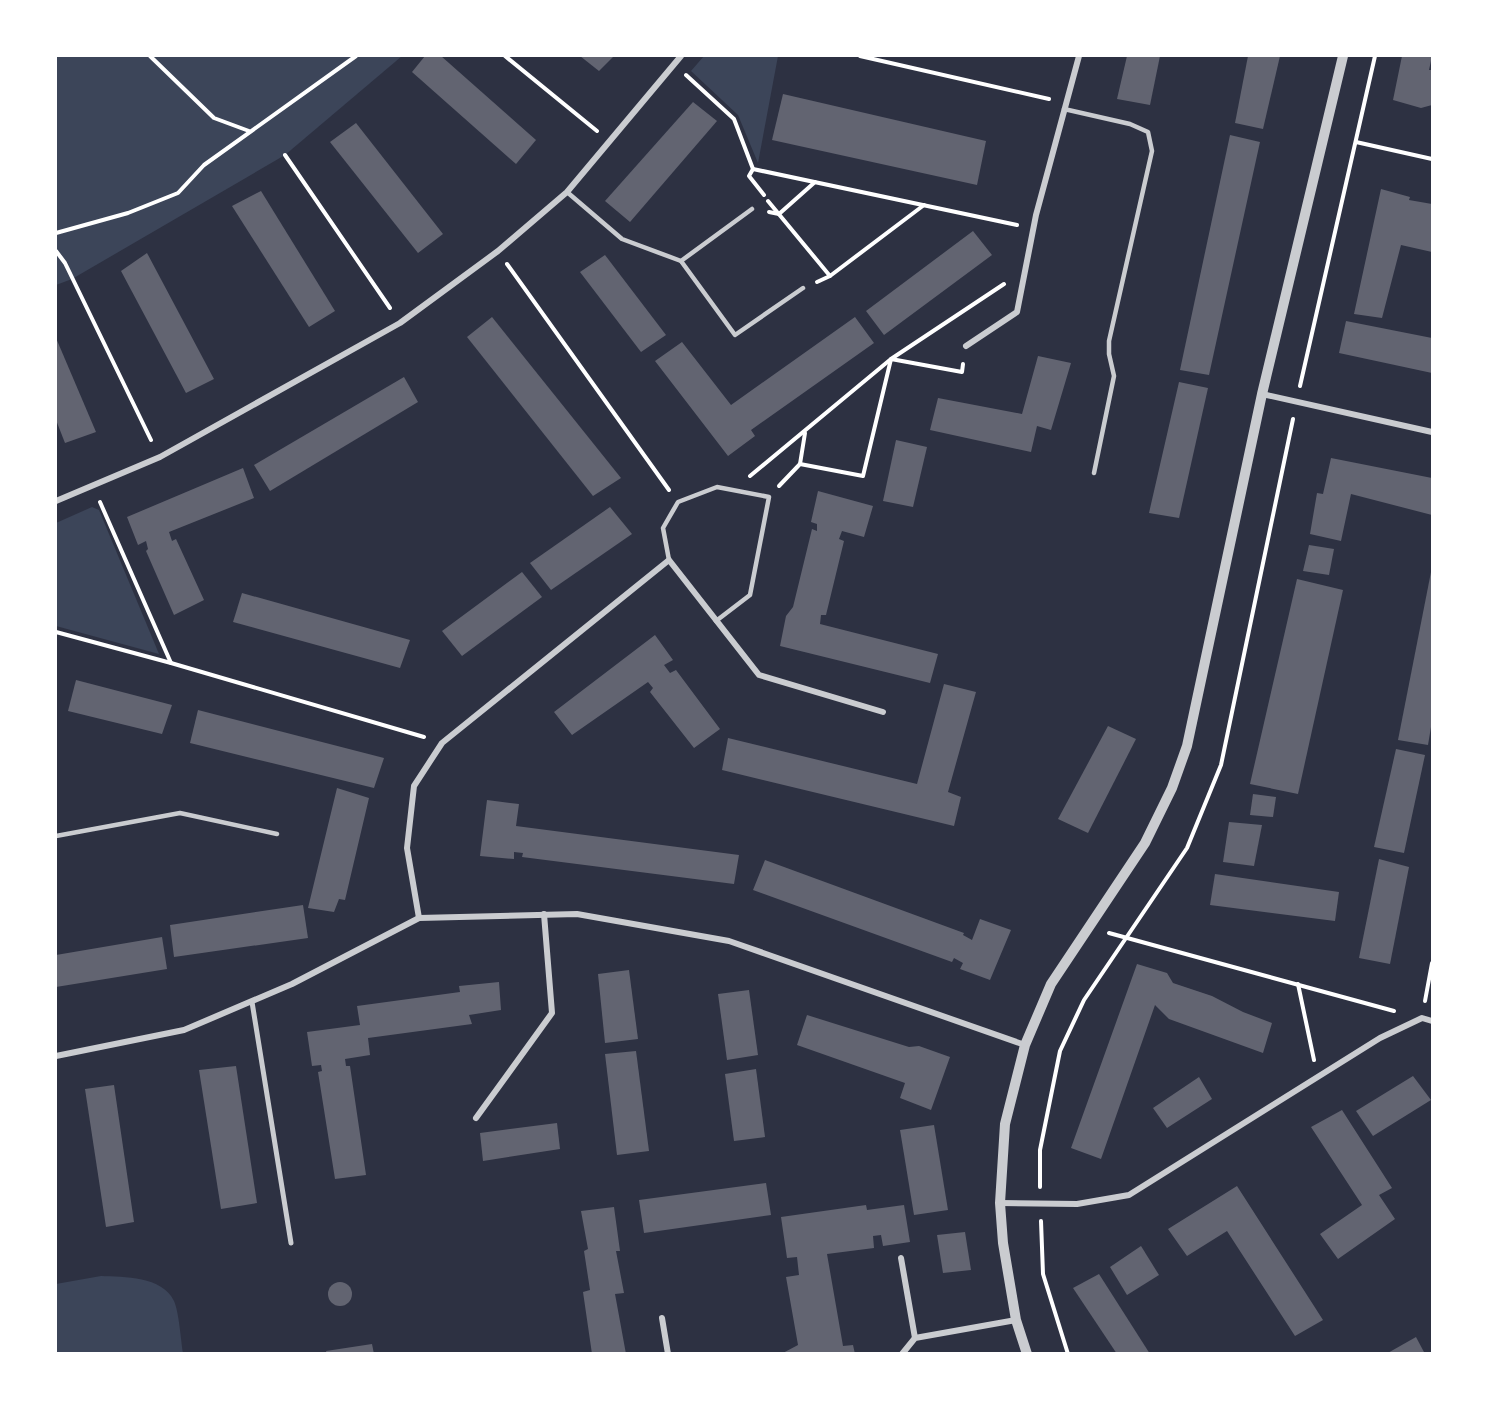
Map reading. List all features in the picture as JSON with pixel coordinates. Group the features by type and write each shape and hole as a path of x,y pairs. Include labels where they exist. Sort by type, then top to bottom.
{"street":[{"path":"56,501 160,457 400,323 498,252 567,192 681,56"},
{"path":"966,346 1017,312 1033,229 1079,56"},
{"path":"1027,1353 1016,1320 1003,1243 1000,1203 1005,1124 1025,1045 1051,984 1145,843 1172,788 1187,746 1262,394 1343,56"},
{"path":"1262,394 1432,432"},
{"path":"419,918 407,848 414,786 442,743 669,560 759,675 883,712"},
{"path":"56,1056 184,1030 292,984 419,918 544,914 576,914 729,941 1025,1045"},
{"path":"476,1118 552,1013 544,914"},
{"path":"252,1002 291,1243"},
{"path":"1000,1203 1077,1204 1129,1195 1380,1038 1422,1018 1432,1021"},
{"path":"901,1258 915,1338"},
{"path":"662,1318 668,1353"},
{"path":"902,1353 915,1338 1016,1320"}],"lane":[{"path":"1065,106 1130,124 1148,132 1152,151 1109,341 1109,354 1114,376 1094,473"},
{"path":"567,192 622,239 681,261 735,335 803,288"},
{"path":"681,261 752,209"},
{"path":"669,560 663,528 678,502 717,487 769,497 750,595 717,621"},
{"path":"56,836 180,813 277,834"}],"path":[{"path":"150,56 214,118 250,132"},
{"path":"56,233 128,213 178,193 204,165 356,56"},
{"path":"505,56 609,141"},
{"path":"860,56 1065,106"},
{"path":"672,66 687,76 734,119 753,168 749,176 830,276 924,204"},
{"path":"1356,142 1432,159"},
{"path":"285,155 400,323"},
{"path":"753,168 1033,229"},
{"path":"779,214 815,182"},
{"path":"752,209 779,214"},
{"path":"56,251 65,263 160,457"},
{"path":"498,252 678,502"},
{"path":"741,492 748,478 891,359 1025,270"},
{"path":"891,359 962,372 966,346"},
{"path":"800,464 863,476 891,359"},
{"path":"769,497 800,464 806,432"},
{"path":"92,484 171,663"},
{"path":"56,632 171,663 442,743"},
{"path":"1090,927 1422,1018 1432,963"},
{"path":"1298,984 1318,1076"}],"shaded area":[{"path":"56,56 402,56 285,155 72,279 56,285"},
{"path":"704,56 778,56 758,163 738,115 691,71"},
{"path":"92,507 99,510 159,654 56,626 56,523"},
{"path":"101,1276 142,1279 152,1282 168,1293 176,1306 183,1353 56,1353 56,1284"}],"building":[{"path":"425,56 441,56 536,140 516,164 412,72"},
{"path":"580,56 614,56 599,71"},
{"path":"1127,56 1160,56 1150,105 1117,99"},
{"path":"1248,56 1280,56 1263,129 1235,123"},
{"path":"1402,56 1432,56 1429,70 1432,70 1432,105 1421,108 1393,100"},
{"path":"783,94 986,141 977,185 772,140"},
{"path":"693,102 717,121 630,222 605,201"},
{"path":"356,123 443,234 418,253 330,142"},
{"path":"1230,135 1260,142 1209,375 1180,370"},
{"path":"1381,189 1410,197 1409,200 1432,204 1432,252 1401,245 1382,318 1354,314"},
{"path":"261,191 335,311 309,327 232,206"},
{"path":"973,231 992,255 884,335 866,311"},
{"path":"147,253 214,379 186,393 121,271"},
{"path":"605,255 666,335 641,352 580,272"},
{"path":"492,317 621,478 593,496 467,337"},
{"path":"855,317 874,343 751,430 755,436 728,456 655,361 682,342 731,405"},
{"path":"1346,321 1432,338 1432,373 1339,353"},
{"path":"56,338 96,432 65,443 56,420"},
{"path":"1038,356 1071,363 1051,430 1037,426 1031,452 930,430 938,398 1022,414"},
{"path":"404,377 418,402 270,491 254,465"},
{"path":"1179,382 1208,388 1179,518 1149,513"},
{"path":"896,440 927,447 913,507 883,501"},
{"path":"1331,458 1432,478 1432,515 1351,494 1341,541 1310,534 1317,493 1323,494"},
{"path":"243,468 254,498 169,532 172,541 176,539 204,600 174,615 146,551 148,549 146,541 138,545 127,517"},
{"path":"818,491 873,506 864,537 842,531 839,539 844,541 826,615 821,615 820,624 938,654 930,683 780,646 786,616 793,607 812,529 817,531 817,524 811,522"},
{"path":"610,507 632,534 551,590 530,563"},
{"path":"1309,545 1334,549 1329,575 1303,571"},
{"path":"522,572 542,597 462,656 442,631"},
{"path":"1431,572 1432,721 1428,745 1398,740"},
{"path":"1297,579 1343,590 1298,794 1250,784"},
{"path":"242,593 410,640 400,668 233,622"},
{"path":"655,635 673,660 664,665 670,673 676,670 720,729 694,748 650,692 653,688 648,682 572,735 554,712"},
{"path":"76,680 172,705 162,734 68,711"},
{"path":"944,684 976,692 948,792 961,797 954,826 722,770 728,738 917,784"},
{"path":"198,710 384,758 374,788 190,743"},
{"path":"1108,726 1136,739 1088,833 1058,819"},
{"path":"1396,749 1425,755 1404,853 1374,847"},
{"path":"337,788 369,798 345,900 339,899 334,912 308,908"},
{"path":"1253,794 1276,797 1273,817 1250,815"},
{"path":"487,800 519,804 516,826 739,855 734,884 522,857 523,853 514,852 514,859 480,856"},
{"path":"1229,822 1262,825 1254,866 1223,862"},
{"path":"1379,859 1409,867 1390,964 1359,958"},
{"path":"765,860 964,933 963,935 972,940 980,919 1011,930 990,980 960,969 963,963 954,958 952,962 753,890"},
{"path":"1215,874 1339,892 1335,921 1210,905"},
{"path":"303,905 308,938 174,957 170,925"},
{"path":"162,937 167,969 56,987 56,955"},
{"path":"1137,964 1167,973 1173,983 1212,996 1243,1012 1272,1023 1263,1053 1169,1019 1155,1005 1101,1159 1071,1148"},
{"path":"629,970 638,1039 605,1043 598,974"},
{"path":"499,982 501,1010 469,1015 472,1024 368,1038 370,1055 345,1059 346,1066 350,1066 366,1175 335,1179 318,1072 322,1071 321,1065 312,1066 307,1032 360,1025 357,1006 460,992 459,986"},
{"path":"749,990 758,1055 727,1060 718,994"},
{"path":"807,1015 909,1047 919,1046 950,1057 931,1110 900,1098 905,1083 797,1045"},
{"path":"636,1051 649,1151 617,1155 605,1054"},
{"path":"236,1066 257,1203 221,1209 199,1070"},
{"path":"756,1069 765,1137 734,1141 725,1074"},
{"path":"1413,1076 1431,1100 1373,1136 1356,1111"},
{"path":"1199,1077 1212,1099 1167,1128 1153,1108"},
{"path":"114,1085 134,1222 106,1227 85,1089"},
{"path":"1342,1110 1392,1188 1379,1195 1395,1219 1338,1259 1320,1234 1362,1205 1311,1127"},
{"path":"557,1123 560,1149 483,1161 480,1133"},
{"path":"934,1125 948,1210 914,1215 900,1130"},
{"path":"766,1183 771,1215 644,1233 639,1200"},
{"path":"1237,1186 1323,1320 1295,1336 1227,1231 1187,1256 1168,1229"},
{"path":"866,1205 867,1210 904,1205 910,1242 883,1246 881,1235 873,1236 874,1248 827,1254 843,1346 853,1345 855,1354 781,1354 798,1345 786,1277 799,1275 797,1257 787,1258 781,1217"},
{"path":"614,1207 620,1251 616,1251 624,1293 615,1294 626,1354 592,1354 583,1292 590,1290 584,1251 588,1249 581,1211"},
{"path":"965,1232 971,1270 943,1273 937,1235"},
{"path":"1141,1246 1159,1275 1127,1295 1110,1267"},
{"path":"1099,1274 1150,1354 1117,1354 1073,1288"},
{"path":"340,1282 349,1285 352,1294 349,1303 340,1306 331,1303 328,1294 331,1285"},
{"path":"1416,1337 1425,1354 1386,1354"},
{"path":"372,1344 374,1354 327,1354 326,1351"}]}
